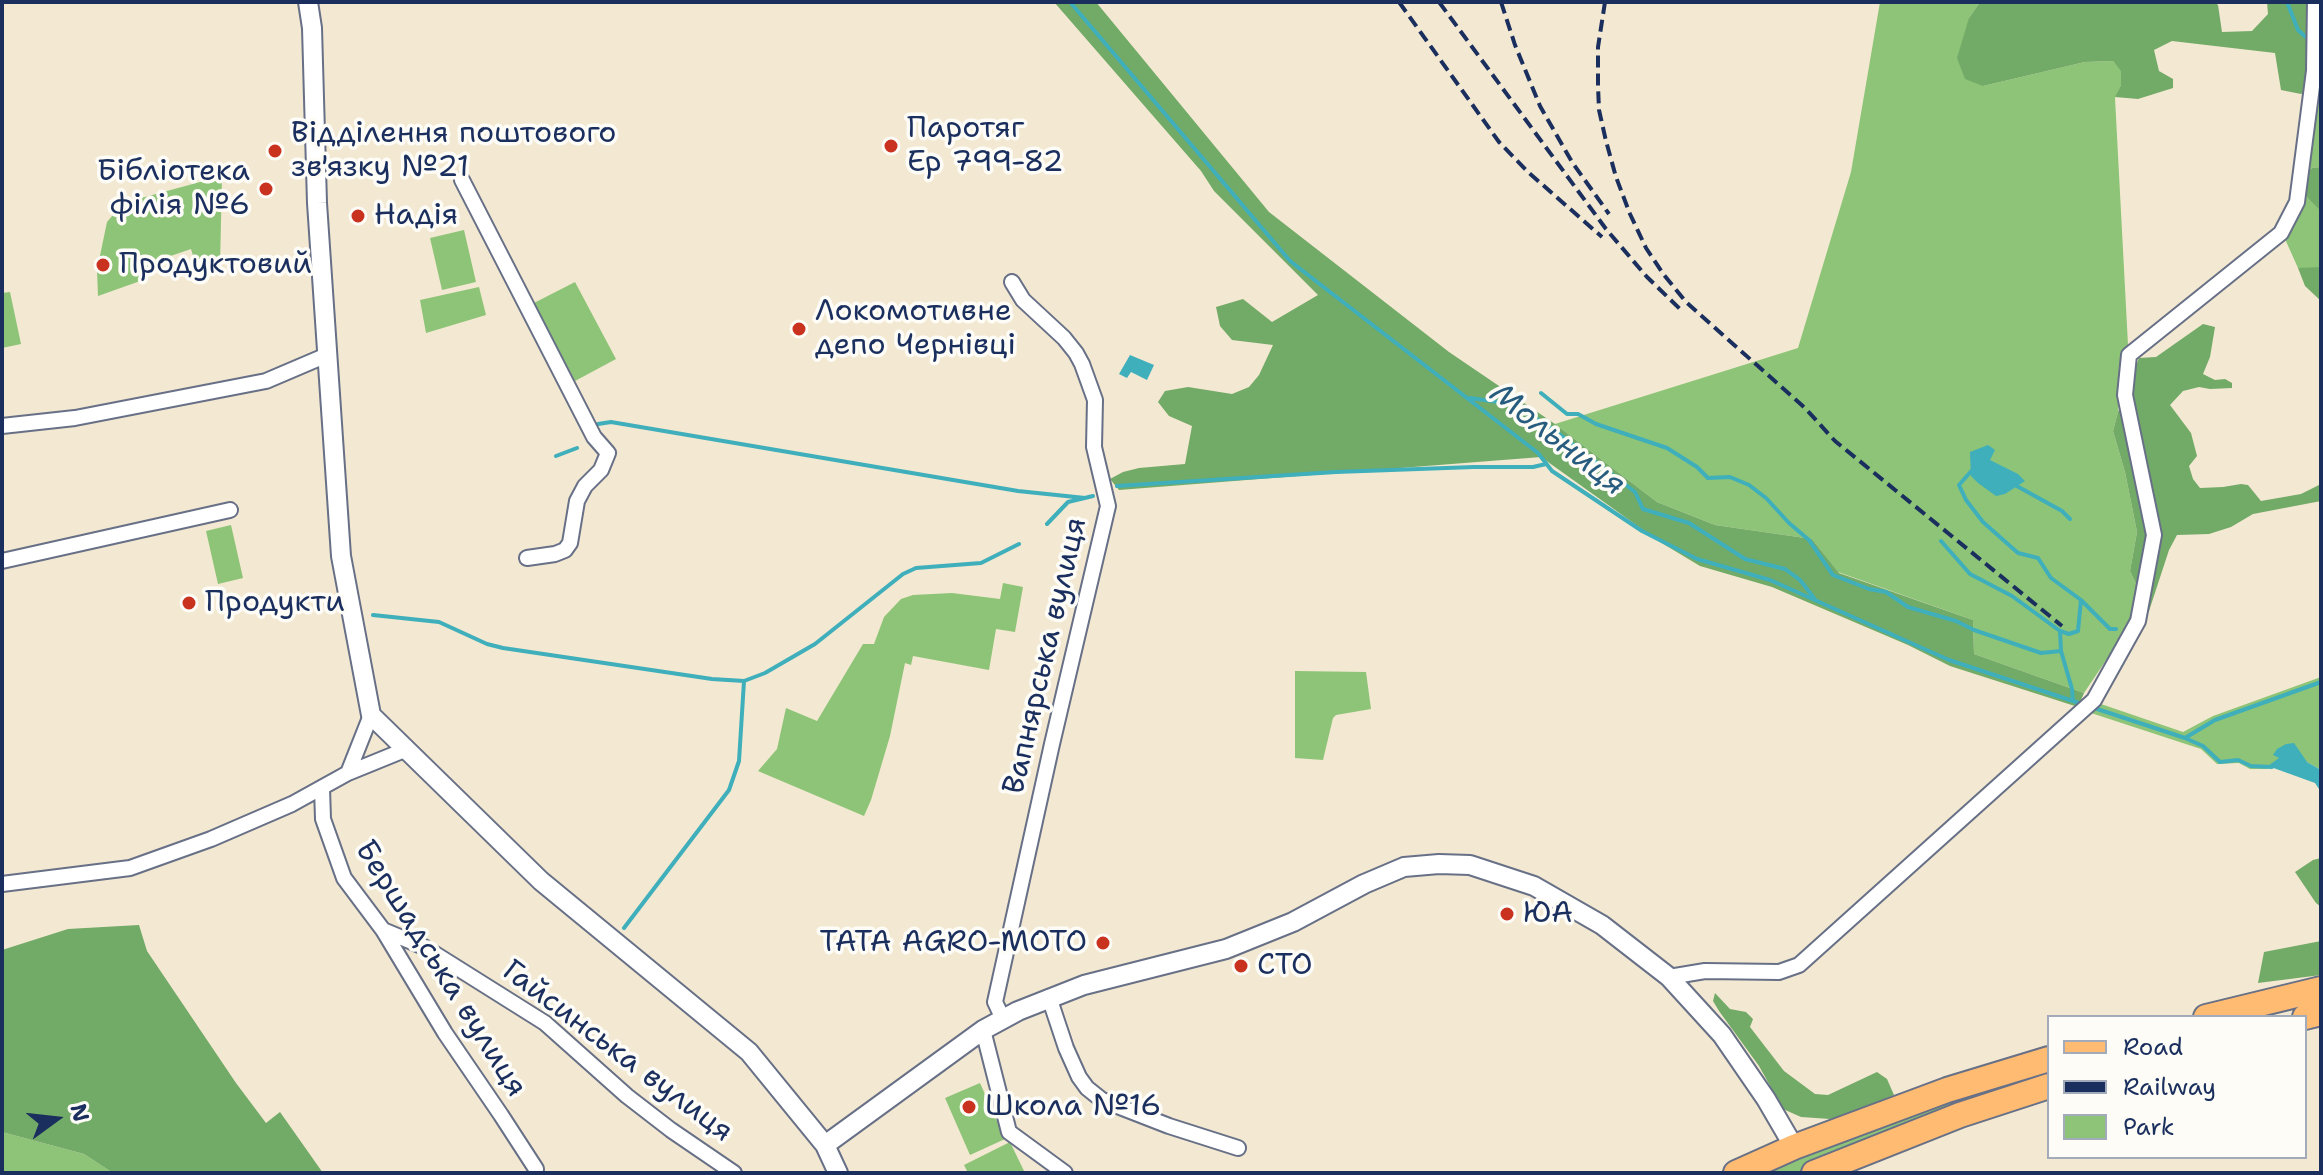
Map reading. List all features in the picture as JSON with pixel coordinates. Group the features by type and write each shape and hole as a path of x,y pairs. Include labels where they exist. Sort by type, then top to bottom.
{"main road":[{"path":"2214,1015 2321,989"},
{"path":"1736,1173 1794,1147 1947,1090 2044,1061 2047,1086 1960,1115 1814,1173"}],"street":[{"path":"308,2 312,28 317,203 341,556 371,715 348,773"},
{"path":"1669,977 1705,971 1779,972 1799,965 2094,700 2138,621 2154,535 2125,395 2129,355 2281,233 2297,202 2314,71 2315,2"},
{"path":"462,180 594,437 608,453 601,470 585,486 577,501 570,543 565,550 527,558"},
{"name":"Вапнярська вулиця","path":"1003,1019 995,1002 1108,506 1094,447 1095,400 1082,364 1064,338 1023,300 1012,282"},
{"path":"2,426 75,418 266,381 327,355"},
{"path":"2,561 230,510"},
{"path":"371,715 541,881 749,1052 825,1145 838,1173"},
{"path":"2,884 130,868 211,839 348,773 407,749"},
{"name":"Бершадська вулиця","path":"322,788 323,819 339,867 360,902 383,930 445,1033 536,1169"},
{"path":"825,1145 983,1030 1049,997 1226,949 1293,922 1364,884 1404,867 1439,864 1470,865 1534,886 1602,925 1669,977 1722,1035 1766,1099 1794,1147"},
{"name":"Гайсинська вулиця","path":"383,930 424,947 545,1023 627,1096 734,1173"},
{"path":"1049,997 1079,1077 1102,1100 1238,1148"},
{"path":"983,1030 1009,1132 1065,1173"}],"green space":[{"path":"1054,2 1096,2 1269,212 1449,352 1555,424 1657,502 1715,525 1812,539 1839,573 1973,620 1974,654 2084,693 2078,707 1950,666 1772,587 1700,566 1660,542 1541,457 1119,490 1110,479 1123,472 1185,464 1192,426 1169,416 1158,402 1165,391 1188,387 1232,394 1249,387 1259,375 1273,345 1232,340 1220,326 1216,307 1243,299 1272,322 1318,295 1214,191 1201,171"},
{"path":"1880,2 1980,2 1969,18 1983,86 2085,62 2113,61 2121,70 2121,85 2115,98 2128,345 2113,431 2137,532 2130,571 2140,592 2133,620 2084,693 1974,654 1973,620 1838,572 1812,539 1715,525 1657,502 1555,424 1798,348 1851,172"},
{"path":"1980,2 2215,2 2222,32 2252,31 2268,14 2267,2 2321,2 2321,84 2301,94 2281,90 2275,53 2172,41 2154,50 2159,71 2173,79 2173,88 2138,99 2115,97 2121,85 2121,71 2113,61 2085,62 1983,86 1965,79 1957,58 1969,18"},
{"path":"2321,84 2321,167 2312,168 2306,173 2316,87"},
{"path":"2321,167 2321,211 2308,198 2304,188 2306,173 2312,168"},
{"path":"222,176 220,266 199,275 191,249 156,261 143,280 98,296 97,270 107,222 123,203"},
{"path":"2304,188 2321,211 2321,267 2313,269 2298,268 2285,239 2302,203"},
{"path":"464,230 476,282 442,290 430,238"},
{"path":"2321,267 2321,301 2305,286 2298,268"},
{"path":"575,282 616,359 575,381 534,303"},
{"path":"479,287 486,315 426,333 420,300"},
{"path":"10,292 21,344 2,348 2,293"},
{"path":"2203,324 2215,327 2210,357 2203,374 2215,380 2225,379 2232,383 2232,388 2199,387 2183,391 2170,405 2191,433 2197,456 2189,466 2193,479 2200,488 2248,485 2261,501 2301,494 2321,484 2321,501 2253,514 2231,527 2209,534 2177,535 2149,611 2130,571 2137,532 2113,431 2139,358 2156,357"},
{"path":"231,525 243,578 218,584 206,531"},
{"path":"1003,583 1023,587 1015,632 996,629 989,670 913,656 911,665 905,663 890,736 864,816 758,771 777,749 786,708 817,721 863,644 874,644 884,617 901,599 913,595 952,593 1000,599"},
{"path":"1295,671 1366,672 1371,709 1333,718 1323,760 1295,758"},
{"path":"2321,677 2321,770 2307,762 2280,758 2267,769 2250,769 2239,763 2217,764 2201,749 2088,712 2098,703 2183,732 2213,716"},
{"path":"2321,858 2321,907 2295,872"},
{"path":"139,925 147,951 236,1083 266,1123 280,1112 323,1173 113,1173 84,1154 2,1132 2,950 68,929"},
{"path":"2321,941 2321,975 2258,983 2264,952"},
{"path":"1715,993 1730,1009 1746,1012 1753,1019 1750,1027 1784,1071 1815,1094 1828,1095 1877,1072 1887,1079 1894,1095 1830,1119 1801,1117 1783,1109 1759,1066 1713,1001"},
{"path":"2031,1071 2035,1077 2033,1086 1797,1173 1756,1173"},
{"path":"980,1083 1005,1139 970,1155 945,1098"},
{"path":"2,1132 84,1154 113,1173 2,1173"},
{"path":"1010,1142 1025,1173 968,1173 964,1165"}],"water":[{"path":"1130,355 1154,365 1147,380 1131,372 1127,378 1119,374"},
{"path":"1988,445 1995,450 1990,460 2018,474 2025,481 2005,494 1996,496 1971,476 1970,452"},
{"path":"2294,743 2307,762 2321,770 2321,792 2315,783 2268,766 2279,758 2273,755 2277,749"}],"waterway":[{"name":"Мольниця","path":"1070,2 1290,261 1538,453 1552,471 1642,531 1697,559 1770,580 1949,660 2185,738 2215,720 2321,682"},
{"path":"2287,2 2298,30 2308,39"},
{"path":"1541,393 1567,414 1578,414 1596,424 1667,448 1708,478 1730,477 1749,485 1809,540 1833,575 1886,592 1908,607 1956,621 2041,653 2061,651"},
{"path":"1470,398 1513,404 1554,430 1635,492 1643,509 1689,523 1745,559 1785,569 1800,580 1814,598"},
{"path":"598,424 611,422 1018,491 1085,498"},
{"path":"556,456 577,448"},
{"path":"1117,486 1336,472 1533,467 1546,464"},
{"path":"1941,541 1970,574 2012,596 2060,631 2069,634 2078,631 2081,600 2051,578 2038,558 2018,553 1983,522 1966,500 1959,485 1974,468"},
{"path":"2015,485 2062,511 2070,519"},
{"path":"1047,524 1068,502 1093,496"},
{"path":"373,615 439,622 503,648 744,681 765,673 815,644 903,574 916,568 981,563 1019,544"},
{"path":"2081,600 2110,629 2116,629"},
{"path":"2060,631 2061,651 2073,701"},
{"path":"624,928 729,790 739,761 744,681"},
{"path":"2185,738 2203,746 2220,762 2238,760 2251,766 2272,767"}],"railway":[{"path":"1399,2 1499,142 1602,237"},
{"path":"1439,2 1606,229 1647,277 1680,309"},
{"path":"1501,2 1540,106 1572,162 1609,214"},
{"path":"1605,2 1598,47 1599,110 1616,177 1630,214 1646,248 1664,275 1686,302 1805,408 1835,441 2062,626"}],"place":[{"name":"Паротяг Ер 799-82","path":"891,146"},
{"name":"Відділення поштового зв'язку №21","path":"275,151"},
{"name":"Бібліотека філія №6","path":"266,189"},
{"name":"Надія","path":"358,216"},
{"name":"Продуктовий","path":"103,265"},
{"name":"Локомотивне депо Чернівці","path":"799,329"},
{"name":"Продукти","path":"189,603"},
{"name":"ЮА","path":"1507,914"},
{"name":"TATA AGRO-MOTO","path":"1103,943"},
{"name":"СТО","path":"1241,966"},
{"name":"Школа №16","path":"969,1107"}]}
